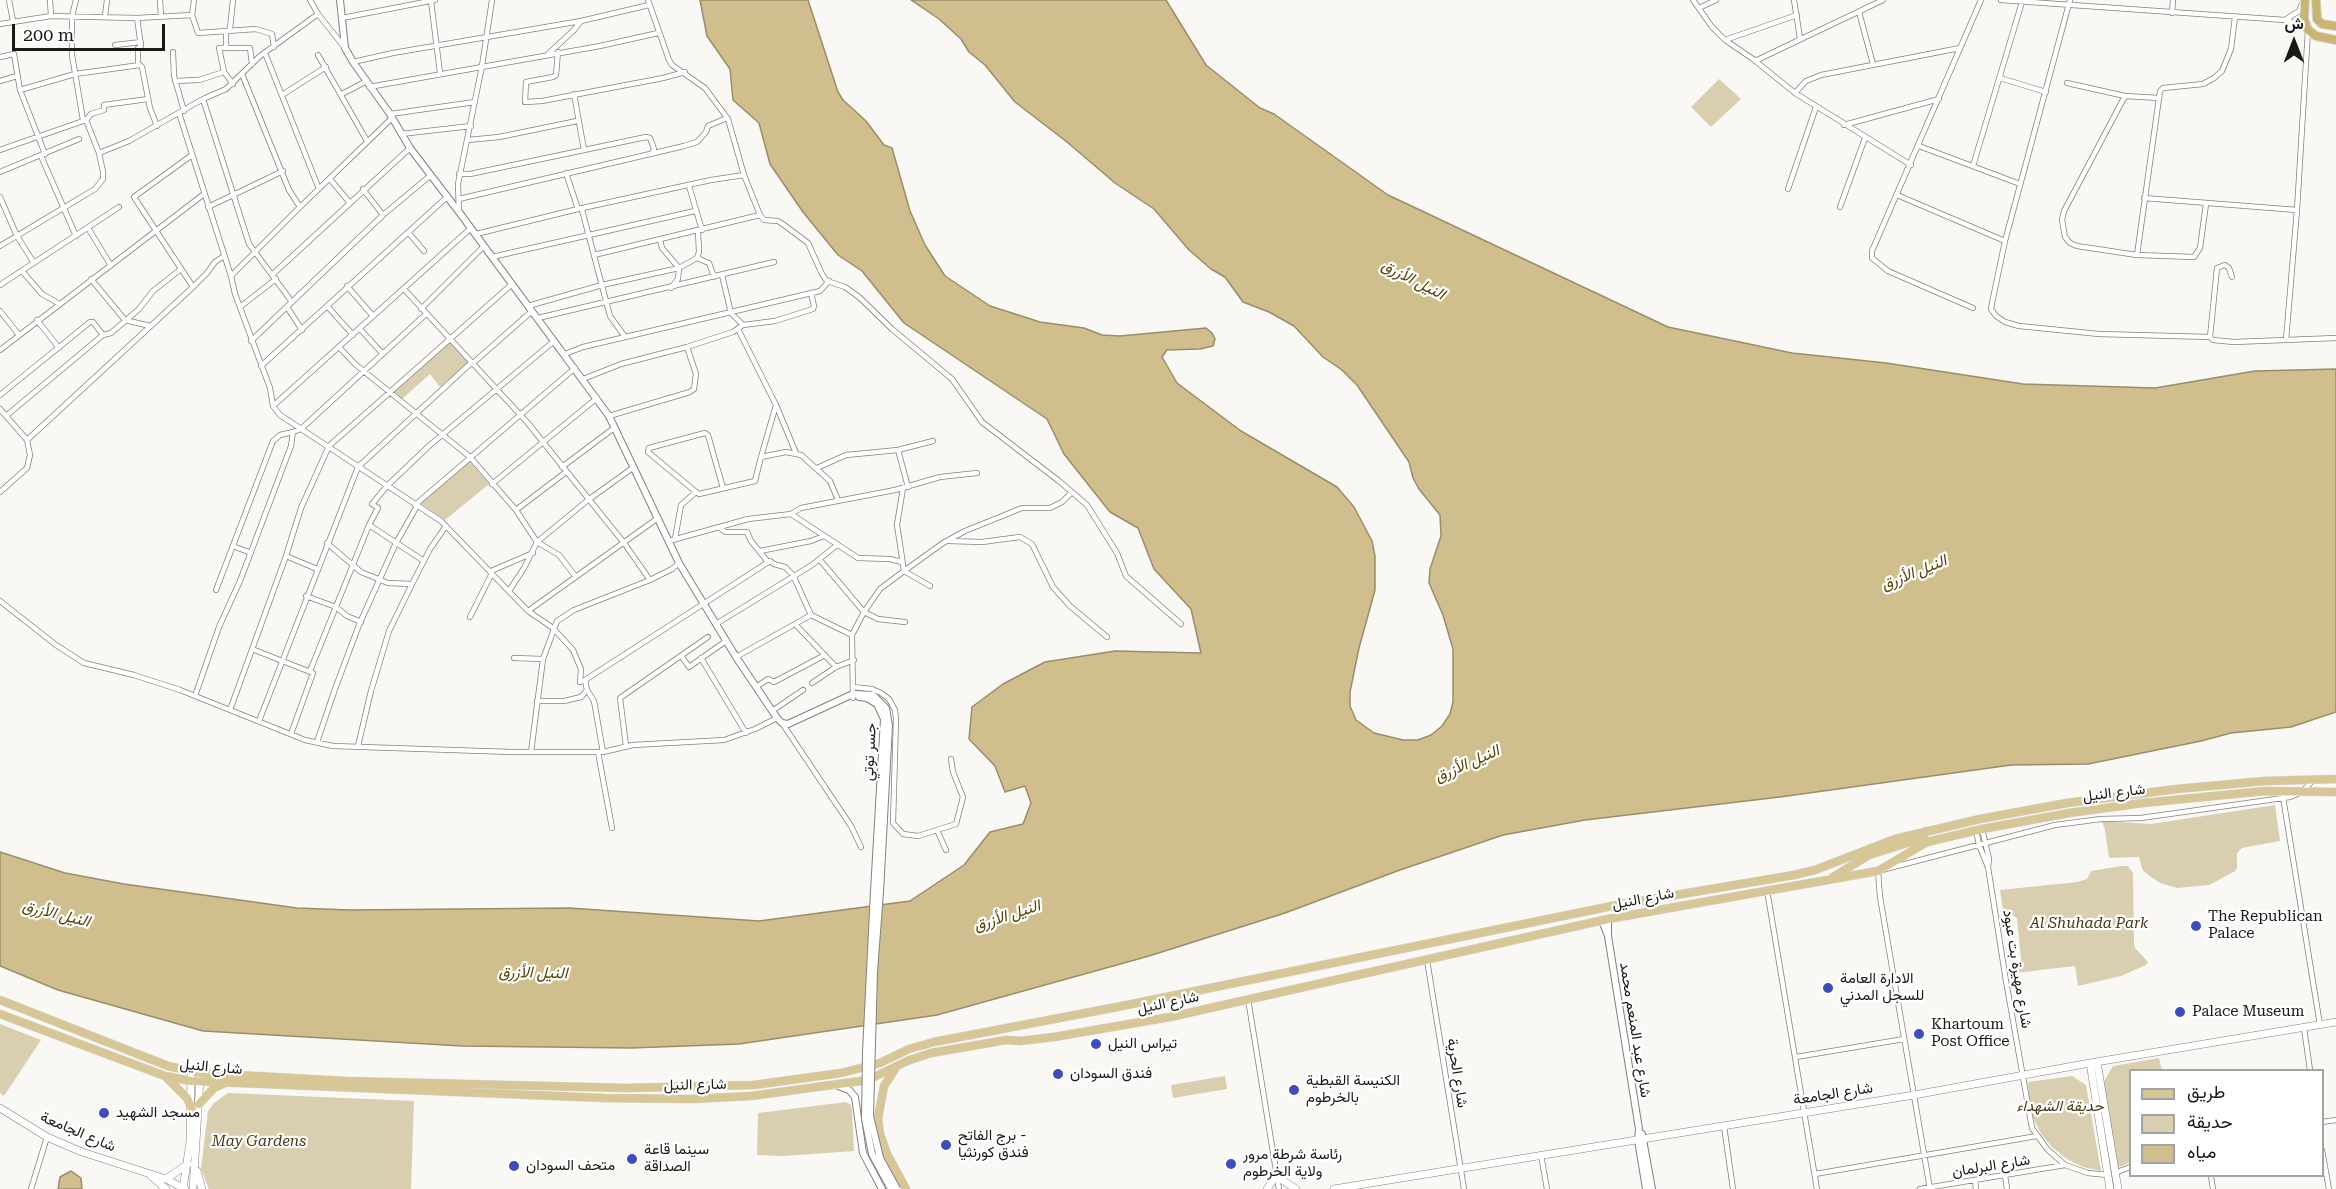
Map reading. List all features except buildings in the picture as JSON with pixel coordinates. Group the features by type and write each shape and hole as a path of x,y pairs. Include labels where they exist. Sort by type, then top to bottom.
{"highway":[{"path":"2305,0 2304,20 2307,28 2316,36 2336,40"},
{"path":"2316,0 2315,13 2319,22 2336,26"}],"main road":[{"name":"شارع النيل","path":"0,1014 165,1076 521,1090 733,1086 784,1082 842,1073 934,1042 1677,893 1815,870 1878,844 1977,820 2141,793 2287,780 2333,779"},
{"path":"2325,793 2325,786 2333,779"},
{"path":"2283,794 2287,780"},
{"name":"شارع النيل","path":"521,1090 604,1098 734,1098 868,1080 931,1053 1129,1025 1605,920 1878,871 1927,842 1979,830 2103,808 2238,793 2336,792"},
{"path":"1977,820 1979,830"},
{"path":"1826,880 1869,855 1923,838 1926,831"},
{"path":"1676,906 1682,900 1681,895 1677,893"},
{"name":"شارع النيل","path":"0,1000 195,1077 225,1083 263,1081"},
{"name":"شارع الجامعة","path":"1334,1189 1384,1185 1461,1168 1914,1095 2093,1062 2336,1022"},
{"path":"102,1052 106,1041"},
{"path":"2093,1062 2111,1174 2110,1189"},
{"path":"897,1066 884,1086 878,1118 887,1154 906,1189"},
{"path":"165,1076 187,1098 192,1109"},
{"path":"193,1189 199,1104 195,1077"},
{"path":"184,1189 189,1164 195,1077"},
{"path":"199,1104 214,1088 225,1083"},
{"path":"733,1086 734,1098"},
{"path":"603,1088 604,1098"},
{"name":"شارع الجامعة","path":"0,1108 47,1137 82,1152 166,1179 184,1189"},
{"path":"166,1179 189,1164"},
{"path":"196,1169 202,1189"},
{"name":"شارع الجامعة","path":"148,1173 166,1189"},
{"path":"2111,1174 2118,1189"},
{"path":"1267,1189 1276,1176 1296,1189"}],"street":[{"path":"9,0 13,21"},
{"path":"50,0 51,16"},
{"path":"0,246 100,185 103,172 99,153 84,120 72,55 72,16 76,0"},
{"path":"105,16 107,0"},
{"path":"160,0 160,16"},
{"path":"194,0 192,15 198,33 253,29 272,34 274,47"},
{"path":"226,48 226,32 230,29 233,0"},
{"path":"310,0 391,116 410,148 609,416 658,518 672,540 679,563 736,657 772,711 782,721 851,826 861,847"},
{"path":"340,0 345,48"},
{"path":"342,18 433,0 440,73"},
{"path":"459,212 459,174 488,38 492,0"},
{"path":"1694,0 1712,27 1725,40 1795,93 1911,165"},
{"path":"1699,8 1716,0"},
{"path":"1794,0 1800,38"},
{"path":"1755,61 1883,0"},
{"path":"1973,308 1900,278 1872,258 1874,244 1911,165 1981,0"},
{"path":"2001,0 2285,20 2307,28 2297,210 2286,340"},
{"path":"2070,0 2005,241 1991,309 1996,316 2005,322 2037,329 2099,334 2210,337 2220,341 2336,338"},
{"path":"2172,13 2173,0"},
{"path":"2285,20 2299,11 2305,0"},
{"path":"353,62 581,21 648,2 669,60 705,88 727,118 744,175 764,220 778,221 808,243 822,274 829,281 845,287 859,297 892,329 952,379 982,422 1087,505 1117,553 1126,576 1181,624"},
{"path":"1973,166 2022,2"},
{"path":"1859,12 1873,64"},
{"path":"99,153 157,126 203,99 226,90 265,53 318,14"},
{"path":"0,24 51,16 137,18 192,15"},
{"path":"1725,40 1797,15"},
{"path":"2137,255 2161,89 2203,84 2222,71 2231,49 2235,17"},
{"path":"137,18 141,42 141,47 138,48 138,65"},
{"path":"548,54 581,21"},
{"path":"342,94 367,84 600,46 658,33"},
{"path":"115,45 141,42"},
{"path":"232,84 224,72 219,49 250,48 252,64"},
{"path":"1795,93 1812,78 1960,48"},
{"path":"173,52 175,81 192,155 250,341 270,388 273,406 280,415 446,526 528,611 553,628 573,651 581,669 580,682 768,562"},
{"path":"558,52 556,75 526,82 525,102 529,104 685,72"},
{"path":"265,53 319,189"},
{"path":"0,57 14,54 20,90 43,155 76,236"},
{"path":"318,55 367,141"},
{"path":"20,90 75,74 138,65 142,67 148,99 157,126"},
{"path":"282,95 326,67"},
{"path":"175,81 199,80 224,72"},
{"path":"242,74 289,190 300,207"},
{"path":"0,81 17,76"},
{"path":"2000,78 2046,92"},
{"path":"2067,83 2125,96 2158,98"},
{"path":"574,94 584,150"},
{"path":"2125,96 2064,211 2062,229 2070,243 2137,255 2194,257 2200,248 2206,204"},
{"path":"0,150 84,120 91,114 104,110 104,105 148,99"},
{"path":"203,99 249,244 292,302"},
{"path":"1844,125 1938,99"},
{"path":"231,276 391,116 475,102"},
{"path":"1788,189 1816,107"},
{"path":"459,199 697,142 708,126 727,118"},
{"path":"468,140 499,137 577,121"},
{"path":"401,134 471,126"},
{"path":"459,174 646,137 650,138 654,149 652,154"},
{"path":"1840,207 1865,138"},
{"path":"0,172 79,139"},
{"path":"1919,146 2020,184"},
{"path":"240,307 275,277 363,189 410,148"},
{"path":"192,155 134,197 193,287"},
{"path":"208,207 283,171"},
{"path":"566,173 589,236 610,316 625,337"},
{"path":"250,341 383,215 430,175"},
{"path":"273,406 373,316 473,231 744,175"},
{"path":"330,179 350,203"},
{"path":"259,721 358,467 530,309 602,285 679,268 697,258 701,221 695,211 689,186"},
{"path":"363,189 383,215"},
{"path":"0,350 58,303 204,194"},
{"path":"1897,195 2005,241"},
{"path":"0,197 17,236 34,263"},
{"path":"261,366 447,197"},
{"path":"2144,198 2297,210"},
{"path":"0,285 119,207"},
{"path":"492,257 695,211"},
{"path":"594,255 760,215"},
{"path":"88,228 110,264"},
{"path":"408,232 424,251"},
{"path":"660,240 662,248 679,268 678,279 671,288"},
{"path":"421,309 484,246"},
{"path":"27,440 224,256"},
{"path":"697,258 709,262 714,277"},
{"path":"538,318 774,262"},
{"path":"2210,337 2217,268 2225,266 2229,268 2232,277"},
{"path":"6,416 103,335 111,333 139,309 153,291 181,269"},
{"path":"22,271 42,294 58,303"},
{"path":"722,275 731,313 743,325"},
{"path":"92,279 125,320 150,326"},
{"path":"565,354 625,337 820,291 829,281"},
{"path":"230,710 301,508 328,446 512,285"},
{"path":"347,286 373,316"},
{"path":"404,289 543,442 624,543 650,580"},
{"path":"583,379 621,364 687,347 738,329 743,325 785,318 813,309 812,293"},
{"path":"327,306 353,335"},
{"path":"287,307 302,330"},
{"path":"0,311 19,334"},
{"path":"216,590 273,441 280,435 301,429 426,314"},
{"path":"37,320 58,348"},
{"path":"0,395 91,322 103,335"},
{"path":"360,328 382,353"},
{"path":"738,329 776,405 796,453"},
{"path":"310,671 378,508 372,504 387,486 443,434 554,340"},
{"path":"339,347 363,370 470,457 516,510 537,542 559,555 576,577"},
{"path":"609,416 694,389 696,374 687,347"},
{"path":"317,742 334,689 361,622 396,543 416,505 575,368"},
{"path":"492,484 597,398"},
{"path":"723,488 708,435 705,433 649,448 648,452 699,494 755,481 776,405"},
{"path":"0,409 27,440 30,455 27,468 0,492"},
{"path":"516,510 614,428"},
{"path":"195,696 219,627 251,553 291,446 292,432"},
{"path":"817,468 846,455 898,450 933,441"},
{"path":"898,450 906,487 897,525 904,571 930,586"},
{"path":"761,458 786,452 796,453 830,481 838,500"},
{"path":"509,591 533,553 537,542 588,500 634,467"},
{"path":"672,540 748,519 791,514 801,508 906,487 939,477 977,473"},
{"path":"672,540 681,505 696,492"},
{"path":"853,693 852,635 864,612 880,590 946,541 1022,508 1050,508 1062,502 1072,492"},
{"path":"791,514 858,558 890,559 902,562"},
{"path":"528,611 658,518"},
{"path":"369,525 424,561"},
{"path":"358,746 371,691 389,632 424,561 446,526"},
{"path":"720,528 725,532 747,532 751,541 768,562 785,567 793,575 811,615 852,635"},
{"path":"760,551 811,542 824,536"},
{"path":"946,541 982,543 1020,537 1032,544 1053,587 1070,606 1107,637"},
{"path":"327,543 353,565 380,581 412,585"},
{"path":"716,624 820,560 837,545"},
{"path":"233,546 251,553"},
{"path":"470,617 492,572 533,553"},
{"path":"286,556 317,569"},
{"path":"820,560 864,612 878,619 905,622"},
{"path":"531,752 543,659 553,628 562,616 650,580 679,563"},
{"path":"306,596 336,607 347,616 361,622"},
{"path":"0,601 56,645 84,663 134,675 195,696 291,734 333,746 600,752 626,746 712,742 782,721 853,693 872,689 889,699 895,710 892,823 903,834 918,836 956,824 963,797 953,772 951,759"},
{"path":"736,657 796,626 811,615"},
{"path":"796,626 836,667"},
{"path":"626,746 620,698 708,638"},
{"path":"682,657 689,667 726,640"},
{"path":"252,649 313,673 291,734"},
{"path":"756,687 768,679 774,682 825,656"},
{"path":"514,658 543,659"},
{"path":"701,658 746,733"},
{"path":"812,683 836,667 854,660"},
{"path":"585,680 587,690 594,701 612,828"},
{"path":"537,701 564,701 581,697 587,690"},
{"path":"772,711 803,690"},
{"name":"جسر توتي","path":"853,693 869,694 879,699 886,708 870,1116 880,1158 897,1189"},
{"name":"جسر توتي","path":"886,727 869,972 864,1104 866,1130 872,1154 891,1189"},
{"path":"2302,792 2313,780"},
{"path":"1930,1188 1878,871 2077,821 2141,818 2283,794 2320,1025"},
{"path":"937,830 946,850"},
{"path":"1979,830 1986,843 1988,867"},
{"path":"1979,830 1979,845 1988,867"},
{"name":"شارع مهيرة بت عبود","path":"1988,867 2029,1118 2037,1136"},
{"path":"1767,890 1817,1189"},
{"name":"شارع عبد المنعم محمد","path":"1605,920 1639,1129 1652,1189"},
{"name":"شارع الحرية","path":"1426,960 1464,1189"},
{"path":"1248,998 1279,1189"},
{"path":"2304,1028 2310,1069"},
{"path":"1796,1057 1904,1039"},
{"path":"836,1084 849,1090 855,1097 863,1153 882,1189"},
{"path":"1724,1126 1733,1189"},
{"path":"1815,1174 2037,1136 2065,1166 2088,1173 2111,1174 2129,1167"},
{"path":"31,1189 47,1137"},
{"name":"شارع عبد المنعم محمد","path":"1641,1139 1646,1189"},
{"path":"1541,1155 1548,1189"},
{"path":"2324,1161 2329,1189"},
{"name":"شارع البرلمان","path":"1920,1189 2065,1166"},
{"path":"2005,1176 2007,1189"},
{"path":"1975,1180 1976,1189"}],"green space":[{"path":"1719,79 1741,99 1711,127 1691,107"},
{"path":"449,341 469,362 440,387 430,374 402,399 394,391"},
{"path":"469,461 489,484 445,520 420,503"},
{"path":"2275,805 2280,841 2242,848 2237,853 2235,871 2209,885 2177,888 2160,883 2147,874 2142,869 2139,857 2109,858 2102,821 2151,824"},
{"name":"Al Shuhada Park","path":"2128,866 2133,873 2134,943 2135,948 2148,962 2146,965 2121,976 2078,986 2075,966 2016,973 2021,959 2017,918 2003,910 2000,890 2077,882 2087,879 2091,871"},
{"path":"0,1024 41,1040 4,1096 0,1093"},
{"name":"حديقة الشهداء","path":"2159,1058 2162,1069 2129,1069 2129,1162 2116,1169 2103,1083 2113,1066"},
{"path":"1225,1076 1227,1089 1173,1098 1171,1085"},
{"name":"حديقة الشهداء","path":"2072,1076 2086,1085 2101,1171 2083,1167 2067,1159 2041,1134 2033,1118 2028,1082"},
{"name":"May Gardens","path":"228,1093 414,1101 411,1189 209,1189 201,1169 208,1111 214,1103"},
{"path":"846,1102 851,1105 852,1111 854,1151 783,1156 757,1155 758,1113"}],"water":[{"name":"النيل الأزرق","path":"700,0 808,0 838,92 843,100 866,121 884,145 892,148 910,211 925,245 945,276 990,306 1040,322 1084,328 1102,335 1120,336 1206,328 1212,333 1215,339 1213,346 1200,349 1167,350 1162,357 1177,383 1241,431 1337,487 1354,507 1372,541 1375,556 1375,590 1359,648 1350,692 1350,706 1356,720 1374,733 1403,740 1418,740 1431,735 1442,726 1450,714 1453,702 1453,649 1443,615 1429,583 1430,569 1441,536 1440,515 1419,489 1413,478 1409,462 1357,385 1342,370 1323,357 1294,326 1269,312 1243,302 1225,277 1211,269 1189,250 1154,209 1115,183 1015,102 985,65 969,52 961,39 939,19 911,0 1166,0 1206,65 1260,108 1274,114 1388,195 1668,327 1792,353 1886,363 2023,384 2155,388 2255,371 2336,369 2336,712 2291,727 2231,733 2088,764 2011,765 1780,797 1585,820 1503,835 1285,913 1149,956 937,1015 739,1044 631,1048 462,1046 203,1031 58,990 0,966 0,852 65,873 124,884 297,908 350,910 569,908 759,921 910,901 964,865 990,832 1023,824 1031,803 1025,786 1005,792 995,766 969,739 972,707 1003,684 1045,662 1115,651 1201,653 1191,609 1154,569 1138,528 1110,512 1064,454 1047,419 904,323 862,271 838,255 803,212 770,164 759,123 733,100 730,69 707,36"},
{"path":"71,1171 81,1178 82,1189 58,1189 60,1177"}],"place":[{"name":"The Republican Palace","path":"2196,926"},
{"name":"الادارة العامة للسجل المدني","path":"1828,988"},
{"name":"Palace Museum","path":"2180,1012"},
{"name":"Khartoum Post Office","path":"1919,1034"},
{"name":"تيراس النيل","path":"1096,1044"},
{"name":"فندق السودان","path":"1058,1074"},
{"name":"الكنيسة القبطية بالخرطوم","path":"1294,1090"},
{"name":"مسجد الشهيد","path":"104,1113"},
{"name":"برج الفاتح - فندق كورنثيا","path":"946,1145"},
{"name":"سينما قاعة الصداقة","path":"632,1159"},
{"name":"رئاسة شرطة مرور ولاية الخرطوم","path":"1231,1164"},
{"name":"متحف السودان","path":"514,1166"}]}
